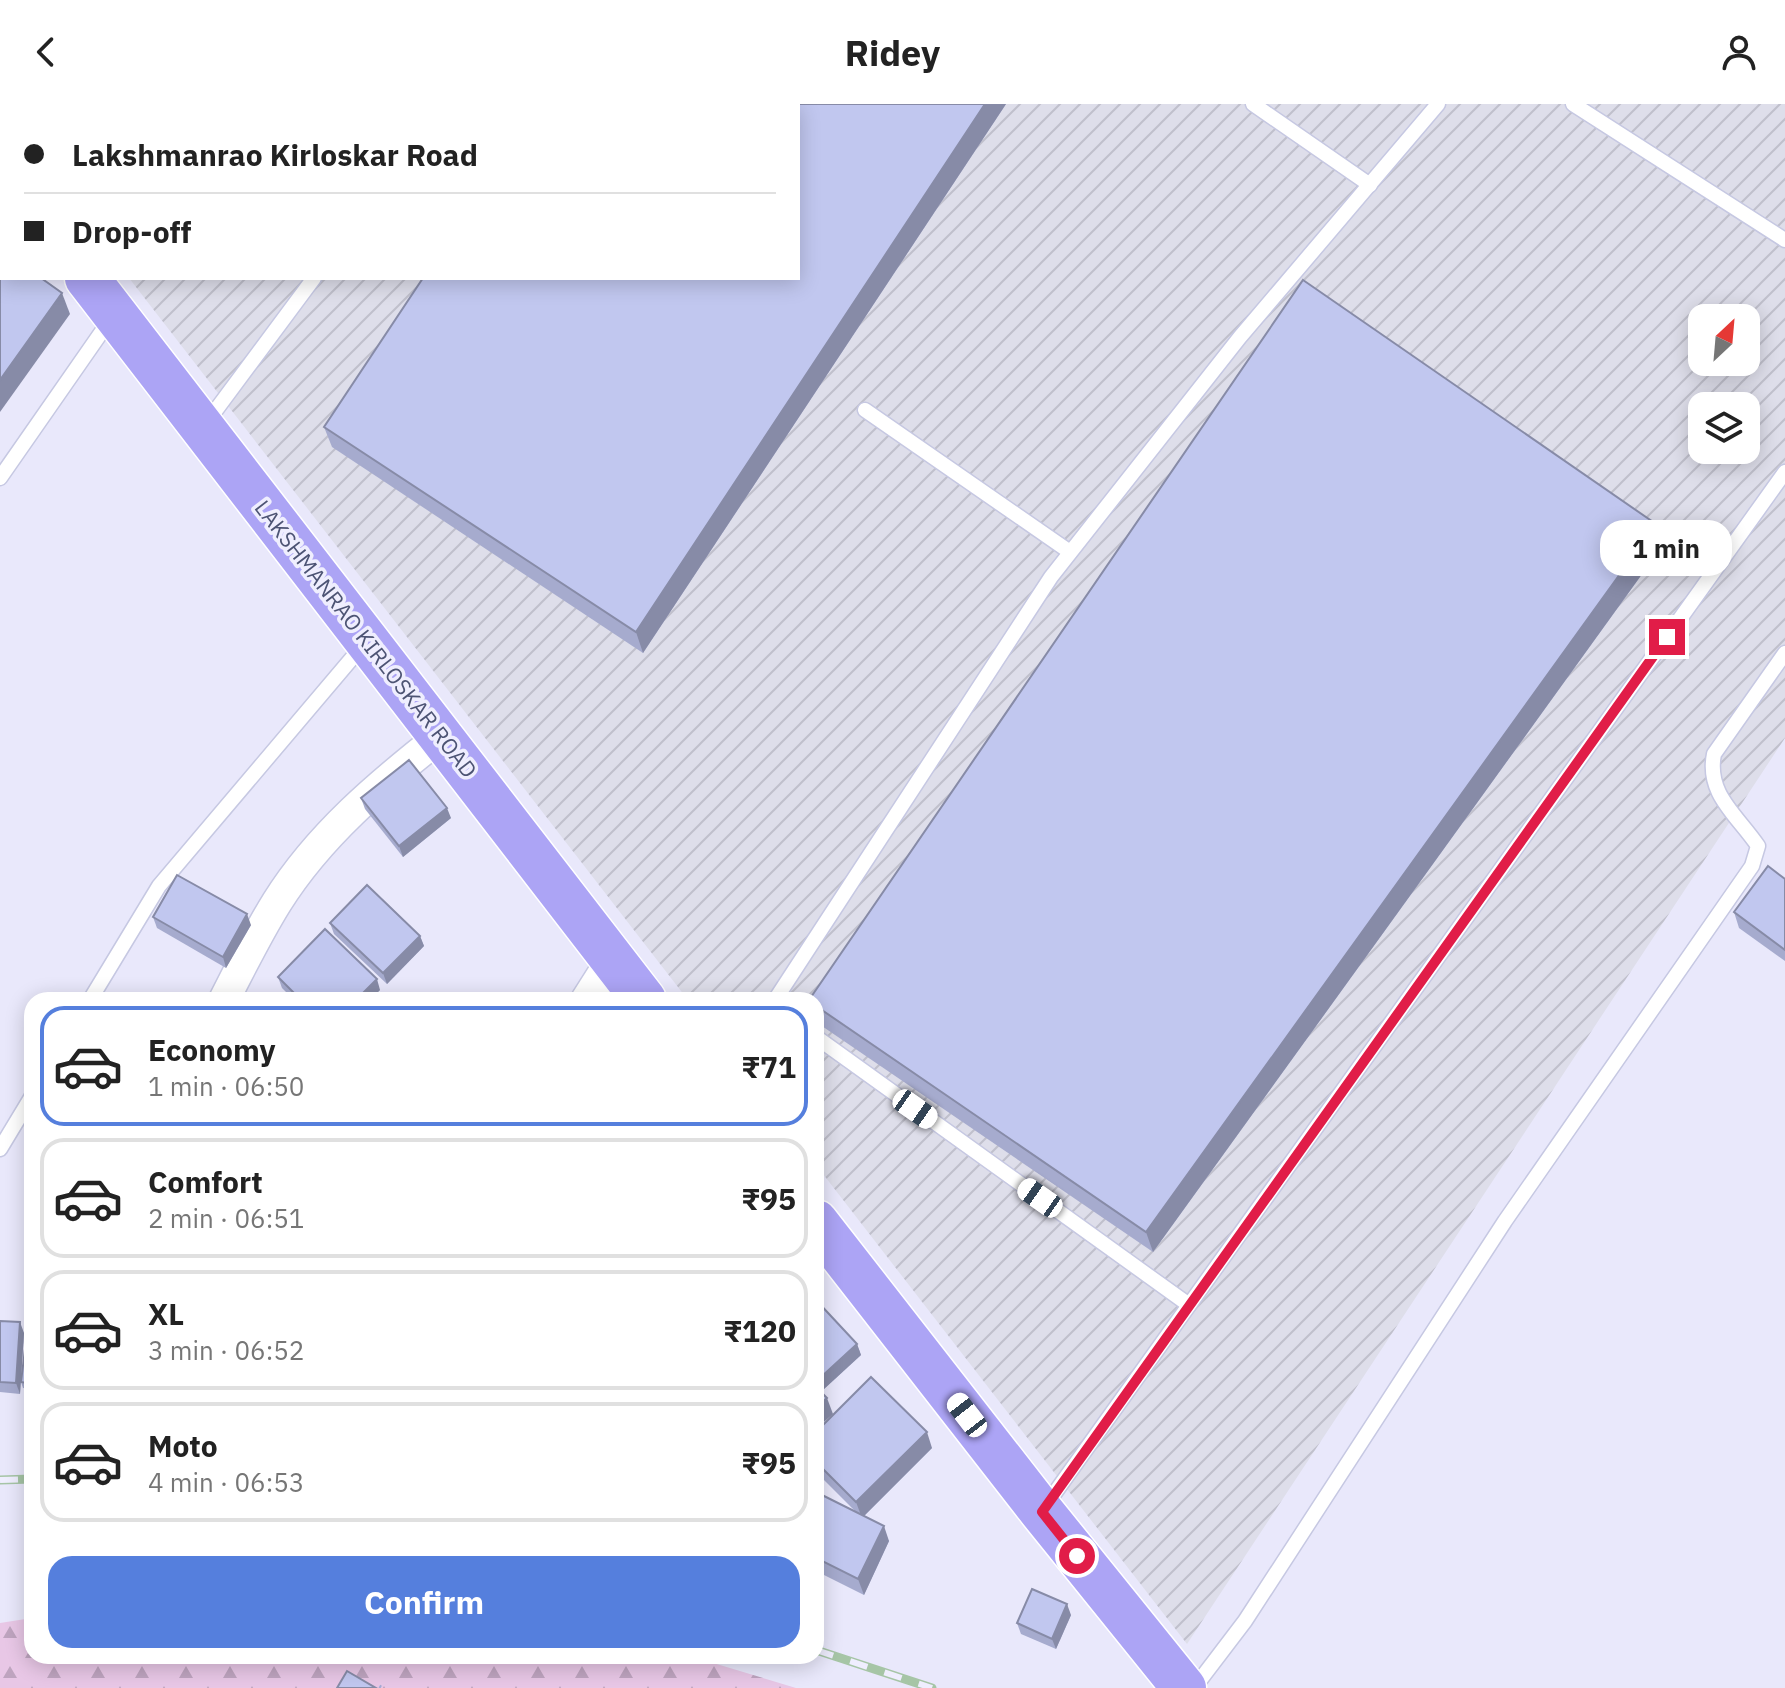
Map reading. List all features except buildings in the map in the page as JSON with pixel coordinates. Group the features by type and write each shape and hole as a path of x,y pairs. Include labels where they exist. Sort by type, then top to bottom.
{"main road":[{"name":"LAKSHMANRAO KIRLOSKAR ROAD","path":"89,280 638,992"},
{"path":"824,1232 1184,1688"}],"street":[{"path":"228,992 279,899 325,840 369,794 441,736"},
{"path":"591,992 612,959"}],"lane":[{"path":"1253,104 1370,185"},
{"path":"780,992 1051,577 1240,337 1438,104"},
{"path":"1573,104 1785,240"},
{"path":"202,427 312,280"},
{"path":"0,478 114,313"},
{"path":"865,410 1070,552"},
{"path":"1042,1512 1785,472"},
{"path":"95,992 159,886 367,640"},
{"path":"1194,1688 1245,1621 1505,1221 1752,866 1758,846 1717,792 1711,771 1714,754 1785,653"},
{"path":"824,1043 1189,1305"},
{"path":"0,1149 24,1109"}],"shaded area":[{"path":"800,104 1785,104 1785,738 1187,1644 824,1175 824,992 682,992 131,280 800,280"}],"green space":[{"path":"24,1619 24,1664 716,1664 796,1688 0,1688 0,1623"}],"railway":[{"path":"0,1480 24,1479"},
{"path":"824,1653 932,1688"}],"route":[{"path":"1077,1556 1042,1512 1667,637"}]}
